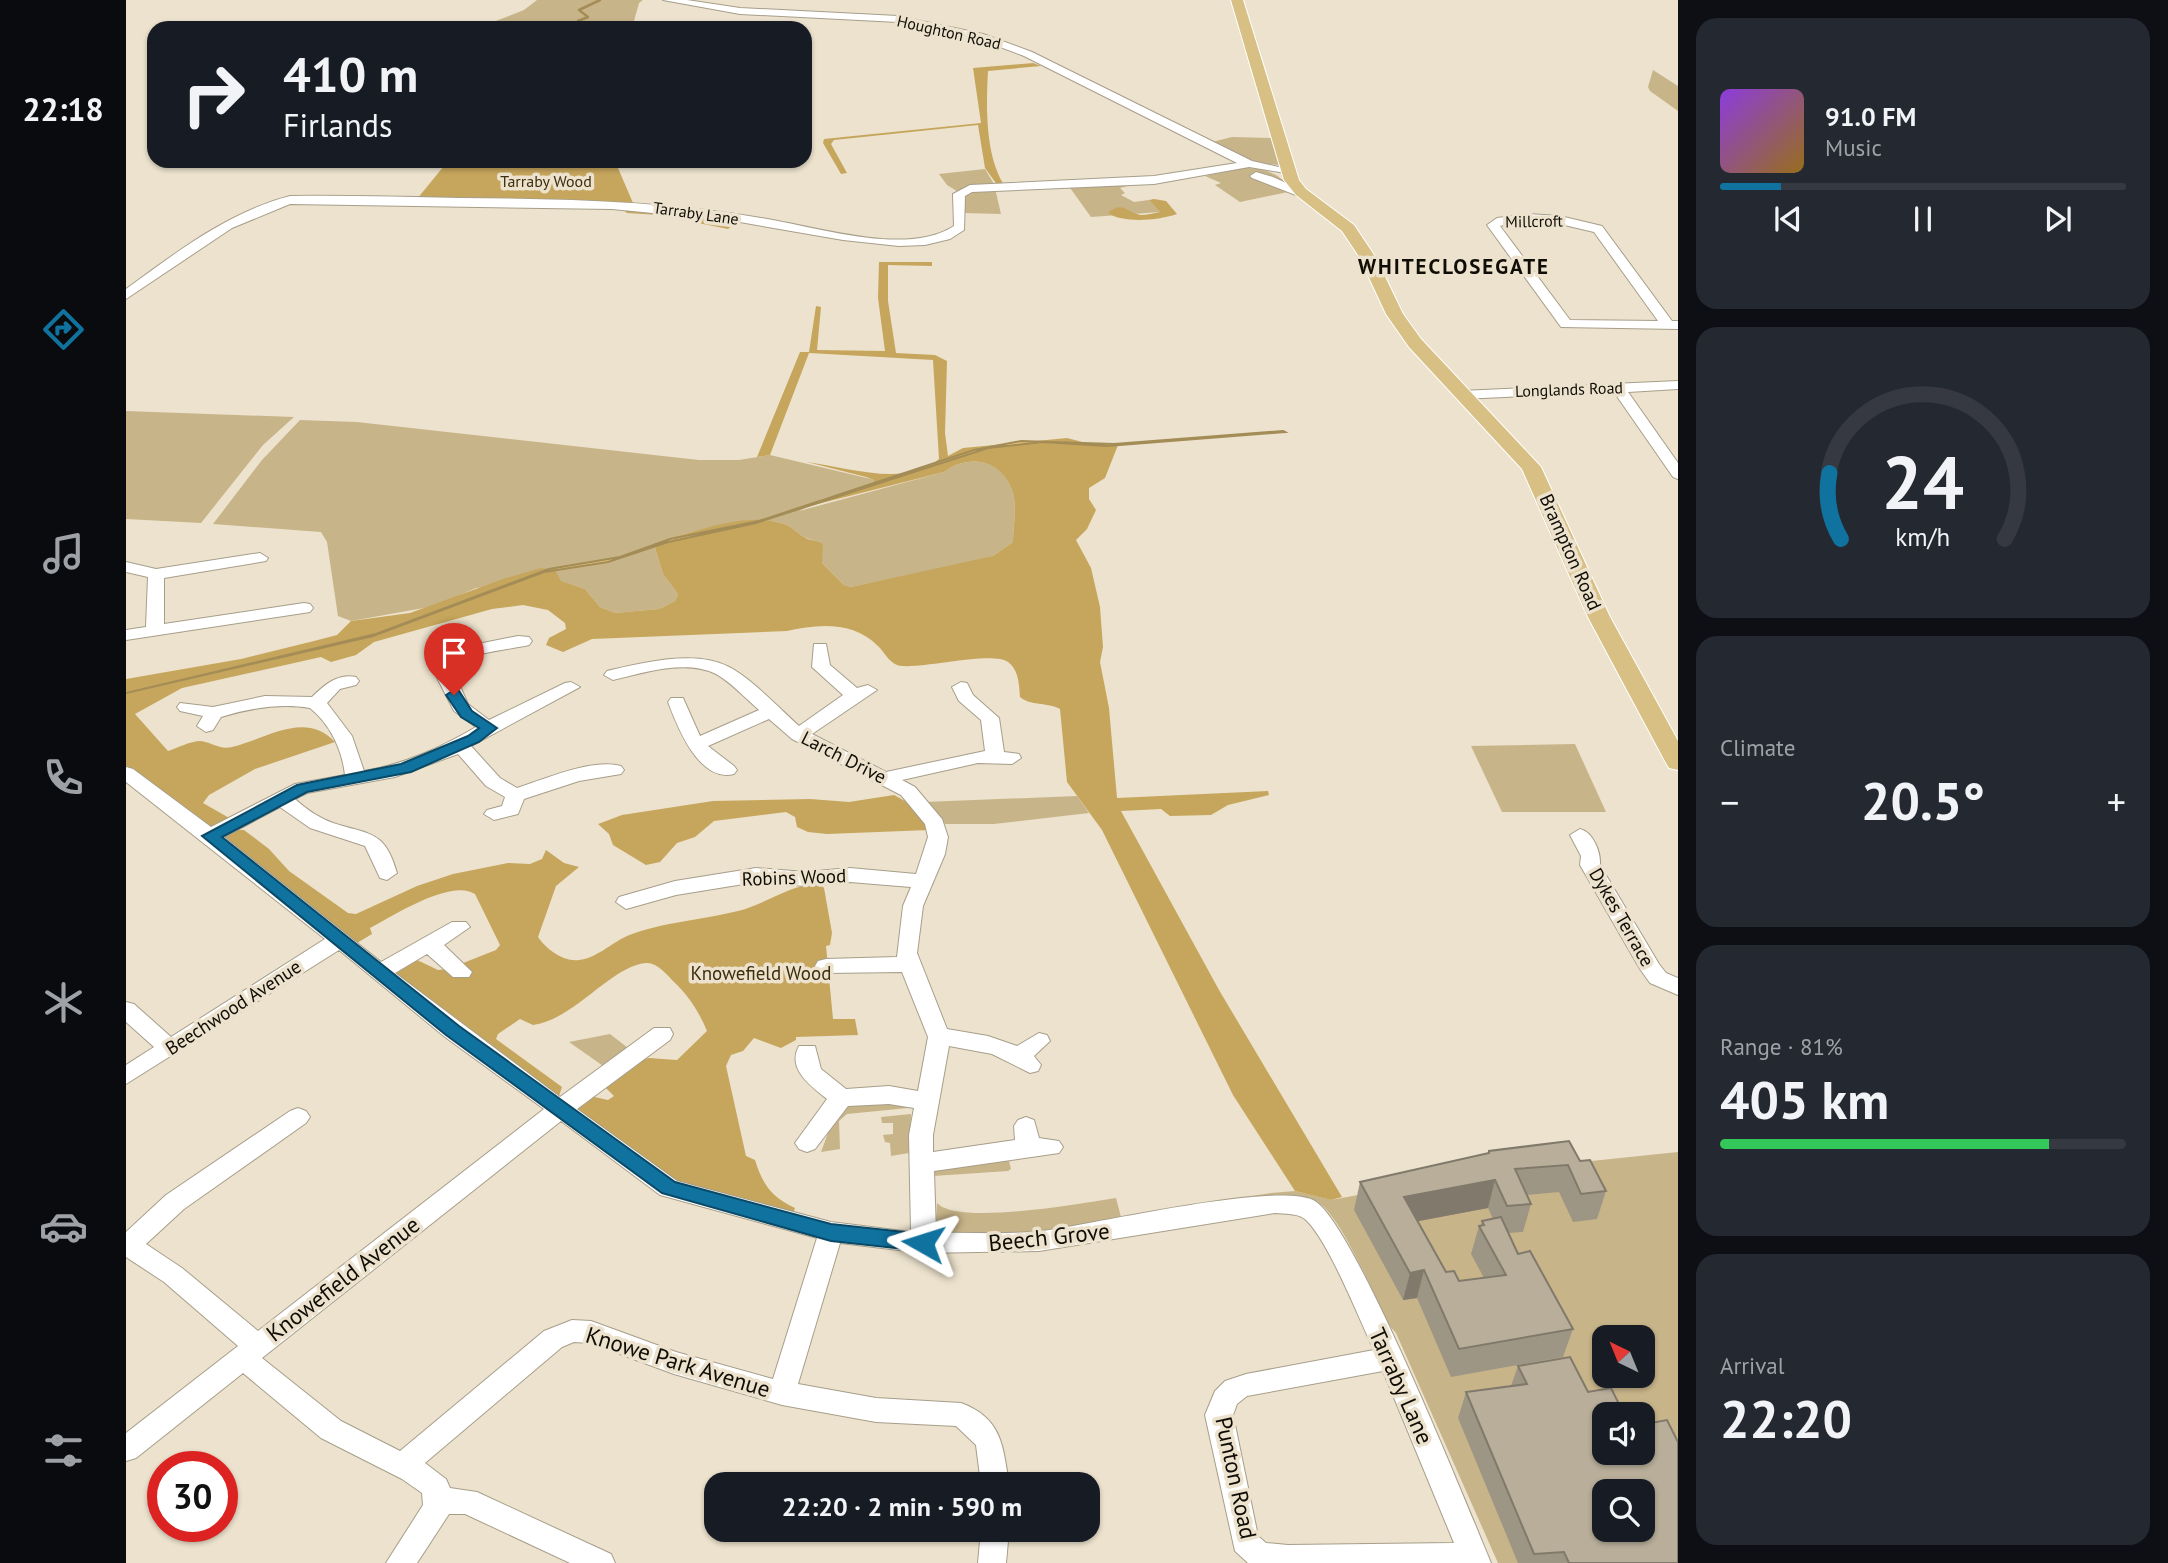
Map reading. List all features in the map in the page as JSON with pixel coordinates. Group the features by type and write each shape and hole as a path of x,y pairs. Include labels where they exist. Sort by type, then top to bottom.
{"main road":[{"path":"1237,0 1285,163 1306,195"},
{"name":"Brampton Road","path":"1306,195 1333,214 1358,240 1395,314 1461,395 1509,440 1531,467 1599,617 1678,763"}],"street":[{"name":"Houghton Road","path":"668,0 740,11 898,19 979,36 1028,54 1249,164 1285,163"},
{"name":"Tarraby Lane","path":"126,295 240,219 264,206 290,200 629,204 774,224 832,237 920,241 937,239 957,231 960,227 959,194 970,189 1154,180 1249,164"},
{"path":"1229,168 1244,175 1268,177 1292,192 1306,195"},
{"name":"Millcroft","path":"1508,218 1565,220 1598,229 1673,325 1642,327 1566,324 1493,225 1508,218"},
{"name":"Longlands Road","path":"1461,395 1678,385"},
{"path":"1618,387 1678,474"},
{"path":"126,567 156,574 260,558"},
{"path":"155,629 156,574"},
{"path":"126,635 304,608"},
{"path":"489,728 460,707 440,666 447,657 457,653 486,650 501,638 523,641"},
{"path":"799,735 861,693 821,667 820,648"},
{"name":"Larch Drive","path":"613,675 659,664 711,666 732,675 770,712 799,735 832,754 887,778 919,802 935,823 938,837 935,854 906,934 908,964 939,1037"},
{"path":"316,703 334,685 350,681"},
{"path":"887,778 1003,757 990,718 965,697 962,685"},
{"path":"210,836 302,788 405,768 461,746 540,700 571,687"},
{"path":"186,707 210,720 281,698 316,703 329,712 350,750 355,778"},
{"path":"677,702 687,732 707,757 727,770"},
{"path":"698,744 770,712"},
{"path":"461,746 493,782 507,811 576,775 614,770"},
{"name":"Beech Grove","path":"126,773 341,939 453,1031 669,1188 831,1232 923,1243 1039,1241 1275,1203 1297,1203 1315,1213"},
{"path":"282,798 324,826 365,836 376,844 384,858 387,873"},
{"name":"Dykes Terrace","path":"1580,835 1591,856 1590,864 1651,969 1658,978 1678,987"},
{"name":"Robins Wood","path":"626,902 675,888 756,875 806,879 850,875 923,881"},
{"path":"381,971 459,927"},
{"name":"Beechwood Avenue","path":"126,1076 341,939"},
{"path":"428,943 461,972"},
{"path":"826,966 908,964"},
{"path":"126,1010 169,1048"},
{"name":"Knowefield Avenue","path":"126,1449 559,1110 662,1034"},
{"path":"923,1243 921,1135 939,1037 972,1040 1030,1053"},
{"path":"807,1052 806,1069 841,1098 888,1095 927,1101"},
{"path":"807,1143 841,1098"},
{"path":"298,1117 175,1202 127,1245 173,1275 307,1412 344,1438 432,1483 439,1501 434,1515 400,1563"},
{"path":"922,1163 1025,1137 1051,1147"},
{"name":"Tarraby Lane","path":"1315,1213 1330,1234 1391,1358 1476,1560"},
{"path":"782,1393 831,1232"},
{"name":"Knowe Park Avenue","path":"401,1467 553,1339 572,1331 591,1332 674,1363 782,1393 876,1410 961,1415 977,1426 989,1441 993,1472"},
{"name":"Punton Road","path":"1391,1358 1246,1385 1234,1388 1224,1397 1219,1415 1245,1542 1253,1552 1276,1557 1476,1560"},
{"path":"439,1501 467,1501 601,1563"},
{"path":"992,1563 994,1542"}],"shaded area":[{"path":"537,0 643,0 639,3 634,21 496,21 524,10"},
{"path":"1653,70 1678,86 1678,111 1650,91 1648,87"},
{"path":"1232,137 1271,138 1280,165 1253,163 1212,142"},
{"path":"1243,168 1271,173 1283,180 1293,191 1240,202 1215,185 1221,183 1205,176"},
{"path":"985,169 994,184 1001,214 963,213 960,193 947,185 939,174"},
{"path":"1135,184 1120,188 1125,193 1121,195 1134,202 1149,200 1160,212 1091,217 1068,185"},
{"path":"126,411 294,417 263,445 201,523 126,519"},
{"path":"300,420 357,422 699,460 739,460 770,455 875,480 874,484 822,499 799,511 944,472 964,463 985,463 1002,473 1013,493 1013,542 993,556 976,561 851,587 844,585 822,563 822,544 804,537 784,524 754,520 660,541 655,548 663,574 678,594 675,601 659,609 615,613 600,607 585,589 560,581 476,588 435,606 351,621 338,616 327,542 321,532 213,524 262,460"},
{"path":"1285,432 1107,446 1042,442 988,448 756,523 668,542 608,562 544,572 373,636 126,693 376,634 549,569 620,557 670,539 759,521 974,450 1021,441 1114,444"},
{"path":"1575,744 1606,812 1502,812 1471,746"},
{"path":"1077,796 1089,813 994,824 945,824 924,802"},
{"path":"610,1034 628,1048 606,1068 569,1042"},
{"path":"846,1103 895,1103 908,1108 847,1114 839,1121 840,1149 821,1152 834,1117"},
{"path":"911,1114 909,1153 891,1156 890,1143 885,1142 883,1135 893,1134 893,1123 882,1123 881,1117"},
{"path":"1678,1152 1678,1563 1498,1563 1396,1333 1387,1323 1366,1276 1336,1221 1316,1201 1300,1197 1273,1196 1050,1233 953,1235 936,1224 937,1203 949,1210 994,1213 1116,1198 1121,1217 1295,1191 1331,1200 1477,1173"},
{"path":"1008,1157 1011,1169 1008,1171 933,1176 935,1169"}],"green space":[{"path":"1033,63 1041,66 988,71 987,115 990,146 998,174 1005,186 998,186 985,168 978,125 834,140 831,144 847,173 841,174 823,143 824,139 981,123 973,68"},
{"name":"Tarraby Wood","path":"442,168 618,168 633,203 417,199"},
{"path":"1149,200 1166,201 1177,214 1142,220 1123,219 1108,213 1121,207 1141,215 1160,212"},
{"path":"619,206 738,221 728,229 659,215 627,213"},
{"path":"879,262 932,262 932,266 888,265 888,301 896,353 935,355 947,361 945,433 948,456 963,448 1067,438 1098,446 1118,445 1105,478 1089,488 1089,499 1096,510 1087,529 1076,540 1091,568 1100,607 1103,647 1100,662 1109,708 1117,798 1268,791 1269,795 1228,805 1211,815 1170,816 1161,809 1121,811 1219,990 1342,1197 1331,1200 1295,1191 1233,1095 1102,830 1067,782 1060,709 1029,702 1020,697 1014,669 1008,662 1000,659 902,666 891,661 878,646 858,632 835,626 787,631 592,639 563,652 546,645 549,638 566,629 565,623 548,610 523,605 492,609 374,642 356,655 331,662 321,657 182,688 135,714 168,751 200,741 232,747 298,727 311,728 335,742 255,769 209,795 203,803 231,819 230,825 204,829 126,768 126,679 241,659 337,635 351,621 410,613 541,568 555,570 561,581 585,589 600,607 615,613 659,609 675,601 678,594 663,574 655,548 660,541 738,521 784,524 808,539 823,544 822,563 844,585 851,587 993,556 1013,542 1014,499 1002,473 985,463 964,463 944,472 794,510 874,484 874,480 866,477 807,462 893,474 925,468 939,459 933,360 809,353 770,455 757,457 800,352 809,352 816,306 821,307 817,350 885,351 878,298"},
{"path":"894,795 921,810 929,830 827,834 808,832 797,827 795,817 786,812 714,821 695,837 677,843 660,862 646,865 613,845 609,834 598,824 622,815 713,801 810,799 849,802"},
{"name":"Knowefield Wood","path":"236,830 244,830 269,849 289,871 348,913 356,914 417,886 453,874 508,863 530,864 542,859 546,850 564,863 579,867 556,886 538,937 556,954 573,960 592,956 640,931 738,911 798,887 820,884 824,888 832,933 830,945 826,946 833,1019 855,1019 858,1035 796,1037 796,1040 781,1048 754,1038 743,1051 731,1055 726,1066 746,1156 755,1160 761,1176 774,1195 795,1208 792,1216 682,1188 574,1111 590,1096 608,1100 614,1096 603,1085 637,1061 649,1058 677,1060 707,1031 689,999 659,967 647,963 634,966 548,1021 533,1025 520,1019 498,1034 496,1039 562,1087 559,1096 393,973 415,959 438,970 448,969 496,950 500,945 475,894 465,890 452,891 422,900 370,928 372,934 357,943 224,842 225,836"}],"building":[{"path":"1569,1141 1580,1161 1590,1160 1606,1191 1581,1194 1568,1165 1515,1169 1531,1204 1507,1206 1495,1180 1404,1197 1446,1272 1454,1271 1459,1281 1506,1275 1479,1226 1484,1225 1482,1221 1501,1217 1518,1254 1530,1251 1573,1329 1459,1349 1424,1270 1410,1273 1360,1182 1489,1151"},
{"path":"1570,1357 1588,1392 1611,1388 1618,1402 1592,1402 1592,1465 1655,1465 1655,1422 1667,1420 1678,1442 1678,1563 1569,1563 1564,1552 1534,1554 1466,1392 1527,1384 1518,1366"}],"waterway":[{"path":"578,21 588,17 579,10 600,0"}],"district":[{"name":"WHITECLOSEGATE","path":"1454,267"}],"route":[{"path":"454,695 466,714 489,728 474,739 421,763 371,776 302,788 210,836 453,1031 669,1188 831,1232 923,1243"}]}
